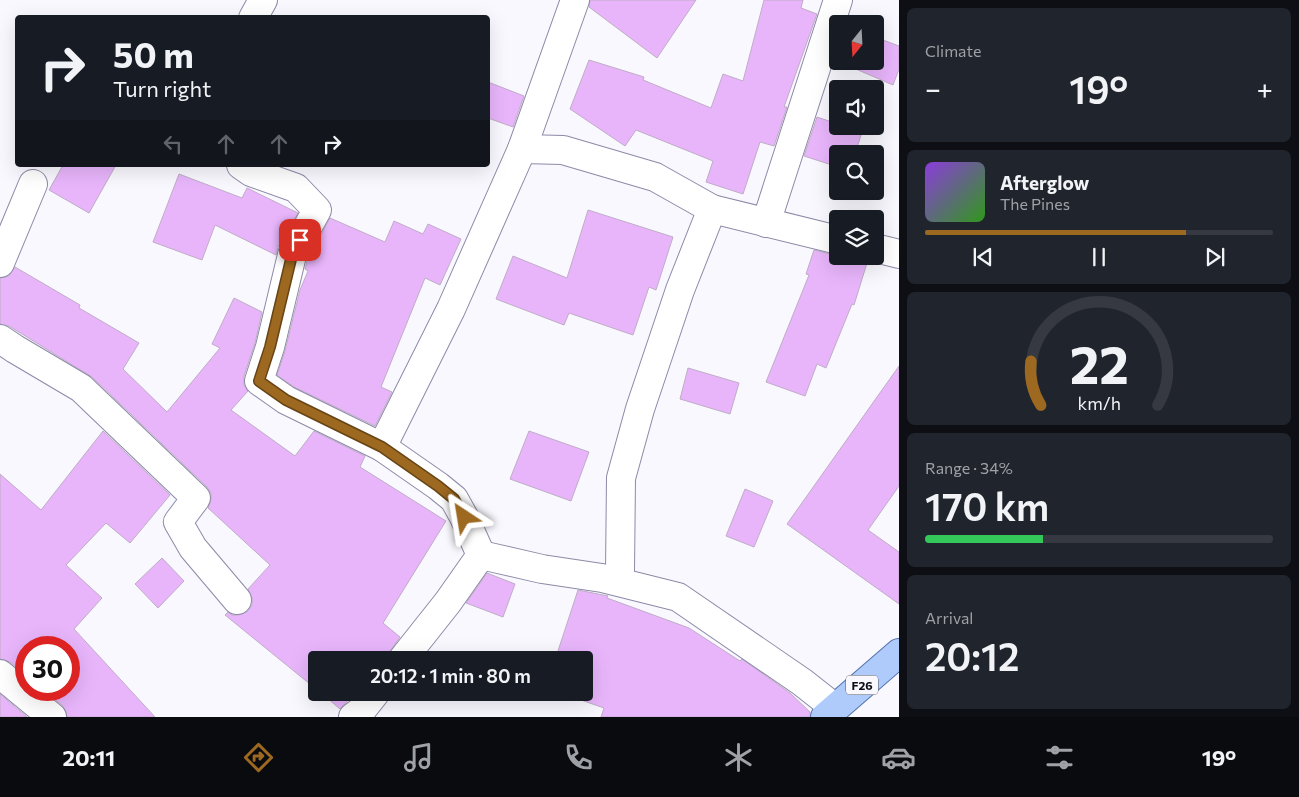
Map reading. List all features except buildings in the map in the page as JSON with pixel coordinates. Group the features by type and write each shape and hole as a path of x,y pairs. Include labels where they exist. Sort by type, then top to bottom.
{"main road":[{"name":"F26","path":"830,712 899,653"}],"street":[{"path":"255,15 262,0"},
{"path":"382,447 450,309 522,149 575,0"},
{"path":"766,223 838,0"},
{"path":"522,149 563,150 655,177 712,209 829,238"},
{"path":"244,167 251,172 296,188 317,210 292,255 270,347 259,381 286,400 382,447 438,486 454,499 480,554"},
{"path":"0,263 32,184"},
{"path":"620,571 622,478 640,409 680,290 712,209"},
{"path":"884,250 899,254"},
{"path":"0,339 81,388 196,498 178,522 194,548 236,600"},
{"path":"409,651 448,602 480,554"},
{"path":"480,554 542,569 602,578 678,597 802,682 830,712"},
{"path":"0,674 52,717"},
{"path":"353,717 369,701"}],"route":[{"path":"300,240 292,255 270,347 259,381 286,400 382,447 454,499 464,517"}]}
